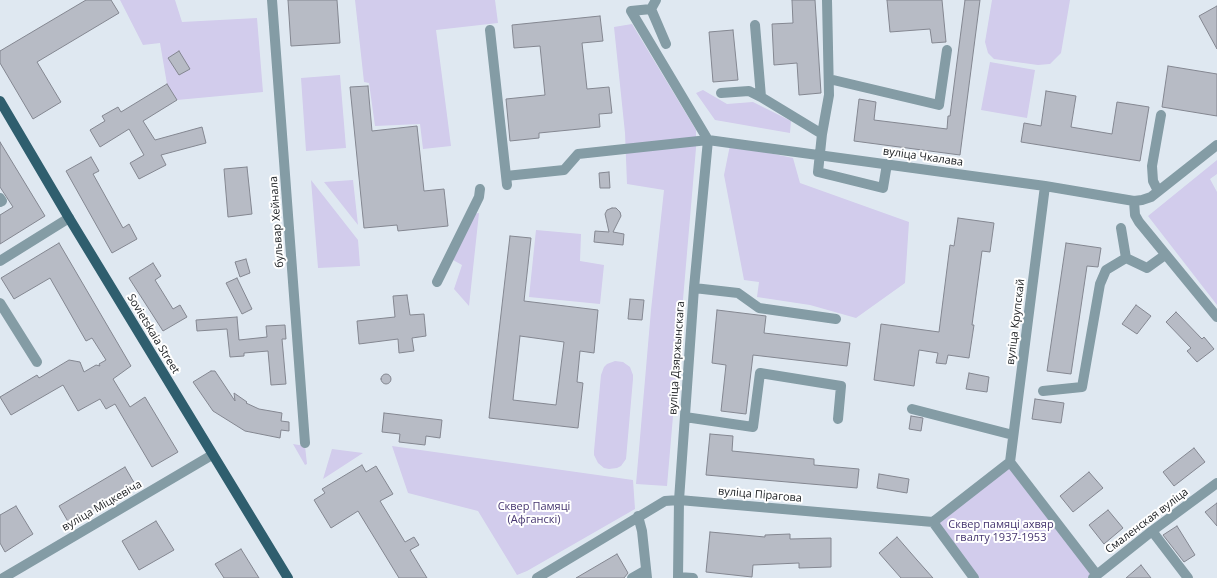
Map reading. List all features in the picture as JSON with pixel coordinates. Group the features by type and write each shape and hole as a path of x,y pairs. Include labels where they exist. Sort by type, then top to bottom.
{"main road":[{"name":"Sovietskaia Street","path":"0,101 212,455 288,578"}],"street":[{"name":"бульвар Хейнала","path":"272,0 305,443"},
{"path":"651,9 656,0"},
{"path":"827,0 829,95 822,134 818,172 884,188 887,164"},
{"path":"651,9 666,44"},
{"path":"651,9 631,11 708,140"},
{"path":"755,25 761,97"},
{"name":"вуліца Чкалава","path":"490,30 507,181 564,170 578,154 708,140 1045,186 1134,201"},
{"path":"829,79 939,105 947,50"},
{"path":"721,93 749,91 822,134"},
{"path":"1158,191 1153,181 1152,166 1161,115"},
{"name":"вуліца Дзяржынскага","path":"678,578 680,500 685,417 694,288 708,140"},
{"path":"1217,145 1151,197 1134,201 1135,215 1139,222 1217,318"},
{"name":"вуліца Крупскай","path":"1010,462 1045,186"},
{"path":"437,282 479,197 480,189"},
{"path":"0,198 2,201 0,202"},
{"path":"0,261 69,218"},
{"path":"1121,228 1126,258"},
{"path":"1126,258 1147,268 1165,255"},
{"path":"1043,391 1082,387 1100,284 1106,270 1126,258"},
{"path":"694,288 738,293 759,308 836,319"},
{"path":"0,303 37,362"},
{"path":"685,417 753,426 760,373 842,386 838,419"},
{"path":"912,409 1013,435"},
{"name":"вуліца Міцкевіча","path":"3,578 212,455"},
{"path":"974,578 933,522 1010,462 1095,576"},
{"name":"Смаленская вуліца","path":"1095,576 1152,531 1217,483"},
{"name":"вуліца Пірагова","path":"537,578 665,501 680,500 933,522"},
{"path":"632,578 646,574 642,531 638,516"},
{"path":"1152,531 1188,578"},
{"path":"678,578 693,578"}],"green space":[{"path":"120,0 175,0 182,22 257,18 263,92 177,100 167,84 160,43 143,45"},
{"path":"355,0 495,0 498,23 436,30 451,146 423,149 420,124 375,126 369,83 364,82"},
{"path":"992,0 1070,0 1061,53 1050,64 1038,65 994,59 988,53 985,42"},
{"path":"632,24 696,130 696,148 667,486 636,484 651,310 664,190 627,184 625,133 614,27"},
{"path":"990,62 1035,70 1027,118 981,110"},
{"path":"340,75 346,148 306,151 301,78"},
{"path":"703,90 727,104 753,102 791,121 790,133 715,120 696,93"},
{"path":"730,145 793,158 800,183 909,222 905,283 856,318 810,305 757,297 759,282 744,280 724,175"},
{"path":"1217,160 1217,174 1210,179 1217,192 1217,305 1148,216"},
{"path":"311,180 358,240 360,266 318,268"},
{"path":"353,180 358,225 324,182"},
{"path":"479,213 469,306 454,289 462,265 453,260 473,214"},
{"path":"536,230 581,234 580,261 604,265 600,304 529,297"},
{"path":"615,361 623,362 630,367 633,379 626,459 621,466 609,469 604,468 598,463 594,455 594,451 601,375 607,364"},
{"path":"293,444 305,446 307,464 305,465"},
{"name":"Сквер Памяці (Афганскі)","path":"392,446 633,480 635,509 527,571 517,575 478,511 408,493"},
{"path":"332,449 363,453 323,479"},
{"name":"Сквер памяці ахвяр гвалту 1937-1953","path":"1010,465 1094,574 1089,578 977,578 936,522"}],"building":[{"path":"86,0 111,0 119,13 37,62 61,102 33,119 0,63 0,51"},
{"path":"288,0 337,0 340,43 291,46"},
{"path":"792,0 815,0 821,93 799,95 797,63 774,65 772,24 793,23"},
{"path":"887,0 942,0 946,42 932,43 930,29 890,32"},
{"path":"965,0 980,0 960,155 854,141 859,99 876,102 874,120 947,129"},
{"path":"1217,6 1217,49 1199,16"},
{"path":"600,16 603,41 582,43 587,89 609,87 612,113 599,114 600,127 539,133 539,138 510,141 506,99 545,95 540,46 514,48 512,25"},
{"path":"733,30 738,80 713,82 709,32"},
{"path":"179,51 190,69 179,75 168,58"},
{"path":"1168,66 1217,74 1217,116 1162,107"},
{"path":"167,84 177,100 143,121 155,140 202,127 206,143 161,155 166,165 139,179 130,163 144,155 129,129 100,147 90,130 105,121 102,116 118,107 121,112"},
{"path":"368,86 372,131 417,126 424,191 444,189 448,226 398,231 397,225 364,228 350,87"},
{"path":"1046,91 1076,96 1071,127 1112,134 1117,102 1149,107 1140,161 1021,142 1024,123 1041,126"},
{"path":"0,142 45,216 0,244 0,215 13,207 0,187"},
{"path":"91,157 99,171 93,174 123,228 129,224 137,239 112,253 66,171"},
{"path":"247,167 252,214 228,217 224,169"},
{"path":"609,172 610,188 600,188 599,173"},
{"path":"616,208 620,212 621,216 613,232 624,234 623,245 594,242 595,231 609,232 605,214 607,210"},
{"path":"958,218 994,223 990,252 982,251 969,358 948,355 946,364 936,363 938,353 919,350 914,386 874,380 881,324 939,332 950,245 954,246"},
{"path":"510,236 531,238 524,301 598,310 594,353 580,351 577,382 583,383 578,428 489,418","holes":["520,336 564,342 556,405 513,400"]},
{"path":"59,243 131,366 113,379 130,407 145,397 178,452 152,467 115,404 106,409 100,399 78,411 63,385 11,415 0,397 37,375 39,378 69,360 80,362 84,372 96,365 100,366 99,364 106,360 92,338 86,341 50,278 14,299 1,278"},
{"path":"1066,243 1101,248 1098,267 1087,266 1071,374 1047,371"},
{"path":"246,259 250,273 240,277 235,262"},
{"path":"153,263 161,276 155,280 173,309 180,305 187,317 163,331 129,278"},
{"path":"237,278 252,309 242,314 226,283"},
{"path":"407,295 410,315 424,314 426,336 412,338 414,351 399,353 398,339 359,344 357,321 395,317 393,296"},
{"path":"630,299 644,300 642,320 628,319"},
{"path":"1136,305 1151,316 1137,334 1122,324"},
{"path":"717,310 766,316 764,333 850,343 847,366 753,355 746,414 721,411 726,365 712,363"},
{"path":"1176,312 1202,339 1204,337 1214,349 1197,362 1187,351 1191,348 1166,322"},
{"path":"237,317 239,340 267,337 266,326 285,325 286,339 282,339 286,384 271,385 268,351 244,353 244,356 230,357 227,329 197,331 196,320"},
{"path":"211,371 215,371 235,401 234,393 247,402 246,403 259,409 282,413 281,421 289,422 289,431 281,430 280,438 245,431 213,411 193,382"},
{"path":"969,373 989,377 987,392 966,389"},
{"path":"384,374 388,374 390,375 390,383 384,384 381,381 381,377"},
{"path":"1035,399 1064,403 1061,423 1032,419"},
{"path":"384,413 442,420 440,438 426,436 425,445 399,442 400,434 382,432"},
{"path":"911,416 923,418 921,431 909,429"},
{"path":"710,434 733,436 732,451 814,459 814,465 859,469 857,488 706,475"},
{"path":"1194,448 1205,462 1174,486 1163,472"},
{"path":"362,465 366,472 376,466 393,494 380,501 405,542 414,537 419,545 410,550 427,578 399,578 358,511 331,528 314,500 325,493 322,489"},
{"path":"125,467 136,486 70,525 59,506"},
{"path":"1089,472 1103,488 1073,512 1060,496"},
{"path":"879,474 909,479 907,493 877,488"},
{"path":"1217,503 1217,526 1205,512"},
{"path":"16,506 33,534 5,552 0,543 0,515"},
{"path":"1108,510 1123,528 1104,544 1089,525"},
{"path":"156,521 174,550 139,570 122,541"},
{"path":"1177,526 1195,555 1184,562 1163,535"},
{"path":"710,532 765,537 765,535 790,534 790,539 831,538 831,567 799,568 799,563 753,565 752,577 706,572"},
{"path":"897,537 933,578 901,578 879,553"},
{"path":"241,549 259,578 224,578 215,564"},
{"path":"617,554 628,573 624,578 576,578"},
{"path":"1141,565 1151,578 1126,578"}]}
